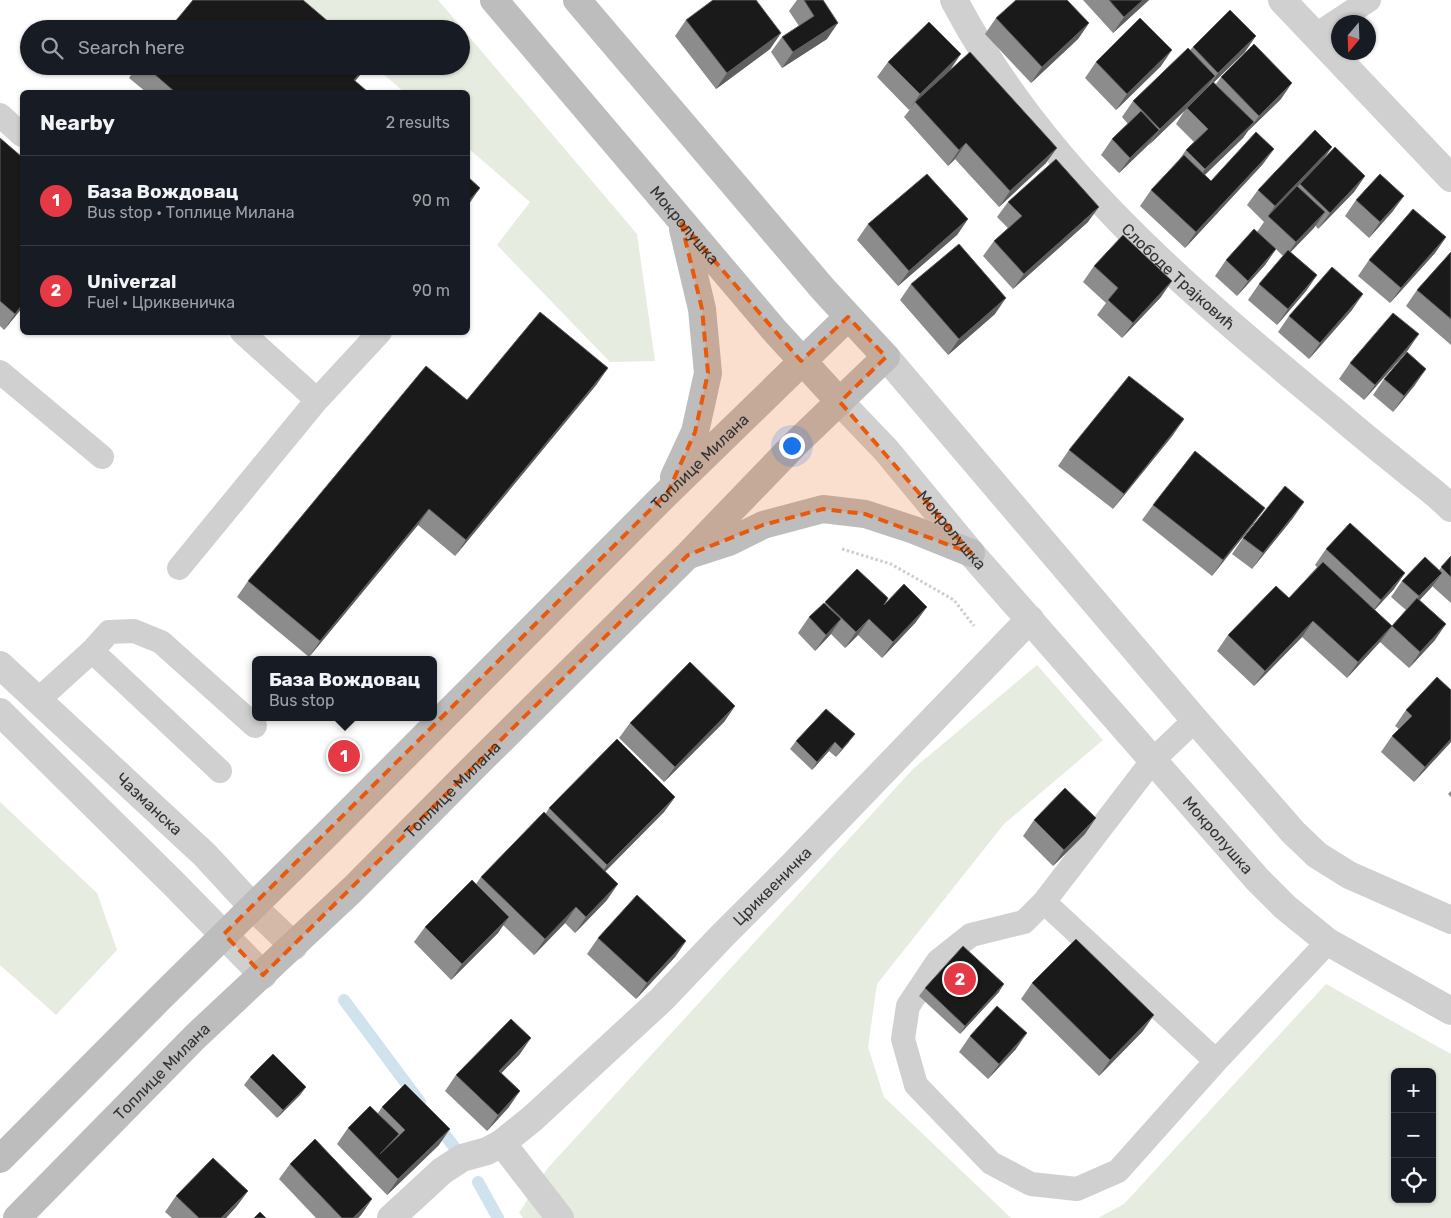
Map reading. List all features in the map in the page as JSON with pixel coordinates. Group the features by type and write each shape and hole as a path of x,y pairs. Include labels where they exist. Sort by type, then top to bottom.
{"main road":[{"name":"Мокролушка","path":"494,0 682,222 802,361 840,402"},
{"path":"577,0 848,317 886,357"},
{"path":"668,492 695,432 708,373 702,309 682,222"},
{"name":"Топлице Милана","path":"0,1159 252,906 328,834 668,492 848,317"},
{"name":"Топлице Милана","path":"17,1218 196,1036 294,946 688,555 794,445 886,357"},
{"path":"688,555 729,542 764,525 823,509 866,514 914,530 971,553"}],"street":[{"name":"Слободе Трајковић","path":"954,0 964,20 1001,80 1052,147 1100,202 1184,283 1451,508"},
{"path":"1282,0 1451,178"},
{"path":"886,357 1195,720 1293,832 1317,855 1349,875 1451,920"},
{"name":"Мокролушка","path":"840,402 886,450 971,553 1257,878 1285,907 1328,942 1451,1011"},
{"name":"Цриквеничка","path":"391,1218 442,1171 462,1158 487,1151 502,1143 533,1118 661,1000 1030,619"},
{"name":"Чазманска","path":"0,665 205,855 252,906 294,946"},
{"path":"0,712 263,975"},
{"path":"502,1143 560,1218"}],"lane":[{"path":"1316,35 1369,0"},
{"path":"0,115 20,134"},
{"path":"245,335 317,400"},
{"path":"179,568 317,400 377,335"},
{"path":"0,372 102,457"},
{"path":"38,700 109,632 134,631 161,642 255,726"},
{"path":"92,650 220,771"},
{"path":"1195,720 1153,760 1044,902 1024,922 971,935 938,961 908,1006 903,1039 916,1085 991,1163 1031,1184 1077,1189 1118,1171 1216,1061 1328,942"},
{"path":"1044,902 1216,1061"}],"path":[{"path":"840,548 891,564 954,600 996,654"}],"highlighted area":[{"path":"681,222 801,361 848,317 886,357 840,402 971,553 865,514 823,509 763,525 688,555 263,975 224,934 668,492 695,432 708,373 702,309"}],"shaded area":[{"path":"299,0 438,0 455,20 321,20"},
{"path":"470,38 637,234 655,361 610,362 497,245 530,202 470,150 470,90 402,90 384,75 470,75"},
{"path":"1037,665 1103,740 1004,824 877,984 868,1047 884,1097 1011,1218 523,1218 519,1213 547,1169 913,769"},
{"path":"0,802 97,893 117,950 56,1015 0,965"},
{"path":"1326,984 1451,1054 1451,1218 1098,1218 1124,1204"}],"building":[{"path":"193,0 303,0 326,20 176,20"},
{"path":"713,0 756,0 781,33 727,73 686,20"},
{"path":"804,0 823,0 838,23 793,52 782,37 814,16"},
{"path":"1016,0 1067,0 1089,23 1042,67 996,18"},
{"path":"1109,0 1143,0 1124,17"},
{"path":"1230,10 1256,36 1218,73 1193,47"},
{"path":"1140,18 1172,50 1127,94 1096,62"},
{"path":"929,22 961,54 920,94 888,62"},
{"path":"1254,44 1292,83 1259,116 1221,77"},
{"path":"1188,48 1215,76 1160,129 1133,101"},
{"path":"970,52 1057,148 1010,191 966,143 959,150 915,102"},
{"path":"155,75 358,75 354,80 366,90 173,90"},
{"path":"1213,82 1254,122 1205,169 1186,150 1208,129 1187,108"},
{"path":"1141,111 1159,130 1130,158 1112,139"},
{"path":"1315,130 1332,147 1275,206 1258,190"},
{"path":"1256,132 1274,149 1196,232 1151,190 1184,155 1211,181"},
{"path":"0,138 20,155 20,308 15,314 0,301"},
{"path":"1335,147 1365,176 1330,213 1300,184"},
{"path":"1056,159 1099,207 1024,274 994,241 1022,216 1008,202"},
{"path":"927,174 968,219 909,271 868,224"},
{"path":"1380,174 1404,196 1380,222 1356,200"},
{"path":"470,179 480,188 470,200"},
{"path":"1297,186 1325,212 1296,242 1268,216"},
{"path":"1413,209 1446,237 1401,288 1369,260"},
{"path":"1254,229 1276,249 1248,281 1226,260"},
{"path":"1123,235 1172,281 1133,323 1108,300 1118,288 1094,266"},
{"path":"959,244 1006,298 959,339 911,284"},
{"path":"1288,250 1317,275 1288,309 1259,284"},
{"path":"1451,252 1451,319 1417,290"},
{"path":"1332,267 1363,294 1320,343 1289,316"},
{"path":"540,312 608,368 466,540 429,509 320,641 248,581 426,366 467,400"},
{"path":"1393,313 1419,334 1375,385 1350,363"},
{"path":"1407,352 1426,369 1404,396 1384,379"},
{"path":"1129,376 1184,419 1124,494 1069,450"},
{"path":"1195,451 1265,508 1223,560 1153,505"},
{"path":"1285,486 1304,502 1263,553 1243,538"},
{"path":"1350,523 1405,573 1381,600 1326,549"},
{"path":"1451,556 1451,577 1441,567"},
{"path":"1425,557 1442,573 1419,596 1402,581"},
{"path":"1323,562 1392,626 1358,662 1313,621 1265,671 1228,635 1276,586 1289,598"},
{"path":"857,569 888,598 884,605 904,584 927,607 893,642 869,619 856,632 825,602"},
{"path":"1417,598 1446,624 1420,652 1392,626"},
{"path":"824,603 841,619 826,635 809,617"},
{"path":"690,662 735,706 675,767 630,723"},
{"path":"1437,677 1451,690 1451,739 1425,767 1392,736 1412,716 1406,710"},
{"path":"826,709 855,734 842,749 835,742 817,762 796,741"},
{"path":"617,739 675,797 607,865 549,808"},
{"path":"1065,788 1096,818 1064,850 1034,820"},
{"path":"544,812 618,884 586,917 576,907 545,939 481,877"},
{"path":"472,880 509,917 462,964 425,927"},
{"path":"637,895 686,941 647,983 598,938"},
{"path":"1076,939 1154,1015 1110,1060 1032,983"},
{"path":"963,946 1004,984 965,1026 925,988"},
{"path":"997,1006 1027,1033 999,1064 970,1036"},
{"path":"511,1019 531,1038 499,1071 520,1091 498,1115 456,1075"},
{"path":"273,1054 306,1087 283,1110 250,1077"},
{"path":"405,1084 450,1129 398,1179 348,1128 370,1106 399,1134 380,1154 405,1130 382,1107"},
{"path":"315,1139 372,1199 353,1218 342,1218 290,1164"},
{"path":"213,1158 248,1191 221,1218 199,1218 176,1196"},
{"path":"260,1212 266,1218 254,1218"}],"waterway":[{"path":"344,1000 420,1102"},
{"path":"435,1122 462,1157"},
{"path":"478,1182 498,1218"}],"place":[{"name":"База Вождовац","path":"344,756"},
{"name":"Univerzal","path":"960,979"}]}
